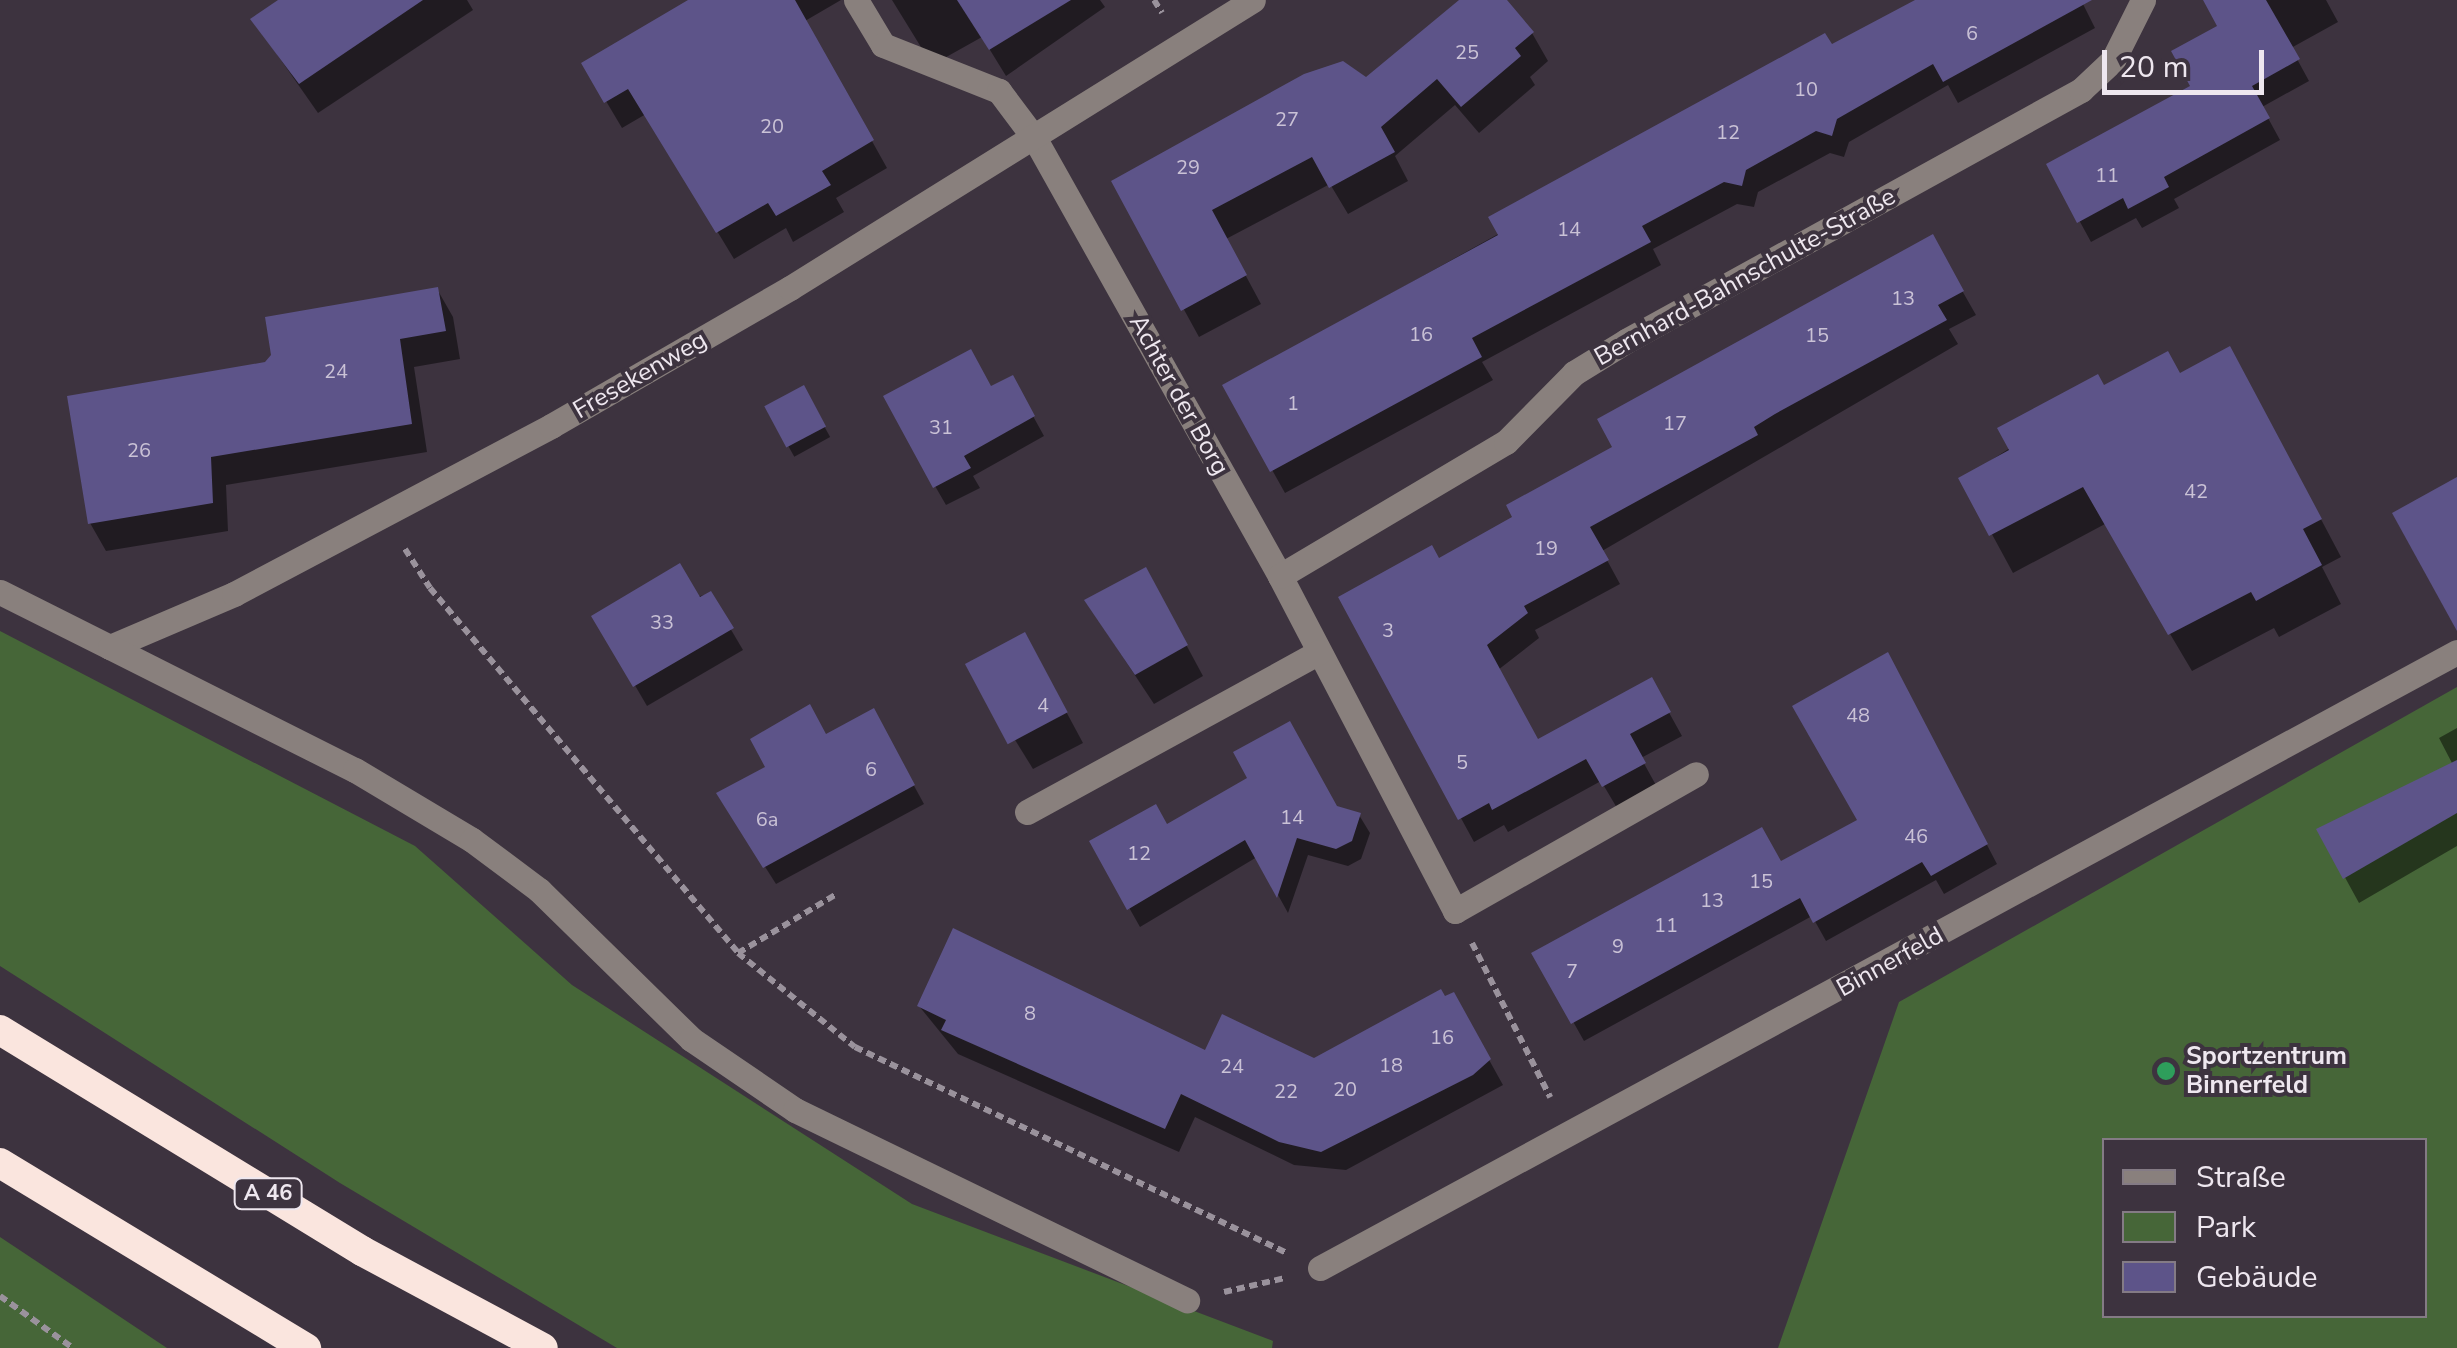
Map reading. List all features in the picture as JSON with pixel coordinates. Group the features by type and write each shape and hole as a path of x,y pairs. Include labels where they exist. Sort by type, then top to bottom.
{"highway":[{"name":"A 46","path":"0,1030 362,1251 542,1348"},
{"path":"0,1164 306,1348"}],"street":[{"name":"Achter der Borg","path":"856,0 883,44 1000,92 1035,140 1280,576 1456,911"},
{"name":"Fresekenweg","path":"110,646 234,594 551,426 1035,140 1253,0"},
{"name":"Bernhard-Bahnschulte-Straße","path":"1280,576 1506,442 1574,373 1626,340 2081,90 2112,60 2143,0"},
{"path":"0,592 371,779 472,840 539,890 691,1039 794,1110 1188,1300"},
{"path":"1027,812 1319,652"},
{"name":"Binnerfeld","path":"1320,1268 1571,1137 2457,652"},
{"path":"1456,911 1696,774"}],"path":[{"path":"383,515 430,588 738,953 855,1048 1320,1268"},
{"path":"738,953 835,896"},
{"path":"1456,911 1571,1137"},
{"path":"1188,1300 1320,1268"},
{"path":"0,1296 73,1348"}],"green space":[{"path":"0,631 415,846 572,985 912,1204 1273,1341 1272,1348 617,1348 340,1183 0,966"},
{"name":"Sportzentrum Binnerfeld","path":"2457,687 2457,1348 1778,1348 1899,1002"},
{"path":"0,1237 167,1348 0,1348"}],"building":[{"path":"278,0 423,0 299,84 250,19"},
{"path":"688,0 795,0 874,140 822,171 831,185 776,216 768,203 716,233 628,89 604,103 581,63"},
{"path":"957,0 1071,0 989,50"},
{"path":"1459,0 1507,0 1534,32 1515,48 1521,56 1461,107 1437,79 1381,127 1395,152 1329,188 1312,157 1212,210 1247,275 1181,311 1111,181 1304,74 1343,61 1366,77"},
{"path":"1915,0 2092,0 1943,82 1933,64 1837,119 1832,136 1816,131 1746,170 1742,186 1724,182 1642,226 1651,242 1472,338 1482,357 1270,472 1222,385 1498,235 1488,217 1825,33 1832,44"},
{"path":"2203,0 2266,0 2300,59 2252,86 2270,118 2164,177 2169,187 2128,209 2123,198 2077,223 2046,164 2190,86 2171,51 2217,26"},
{"path":"1933,234 1964,291 1938,305 1947,320 1775,414 1754,427 1758,435 1590,527 1609,560 1524,606 1528,613 1487,645 1538,739 1652,677 1671,712 1630,734 1646,763 1602,787 1586,759 1492,810 1489,803 1458,820 1338,597 1432,545 1439,558 1512,517 1506,505 1612,447 1597,419"},
{"path":"438,287 446,331 400,339 412,424 211,457 213,503 88,524 67,396 265,362 271,355 265,317"},
{"path":"2230,346 2322,519 2303,529 2322,565 2256,601 2251,592 2168,635 2083,487 1989,536 1958,478 2009,450 1997,428 2098,374 2104,385 2168,351 2180,373"},
{"path":"971,349 991,386 1013,375 1035,416 964,456 971,468 933,488 883,396"},
{"path":"804,385 826,426 786,448 764,406"},
{"path":"2457,477 2457,631 2392,513"},
{"path":"680,563 700,597 711,591 734,628 633,687 591,616"},
{"path":"1146,567 1188,645 1135,675 1084,600"},
{"path":"1025,632 1068,712 1008,744 965,664"},
{"path":"1888,652 1988,844 1931,876 1922,862 1813,923 1800,898 1571,1024 1531,953 1762,827 1781,861 1857,820 1792,706"},
{"path":"810,704 826,734 874,708 915,785 763,868 716,793 765,767 750,739"},
{"path":"1290,721 1337,806 1361,813 1352,841 1336,849 1297,838 1277,898 1245,840 1127,910 1089,841 1156,804 1167,824 1247,778 1233,752"},
{"path":"2457,760 2457,813 2343,879 2316,829"},
{"path":"953,928 1205,1050 1222,1014 1314,1058 1441,989 1445,996 1454,992 1491,1059 1473,1075 1321,1152 1279,1142 1181,1094 1165,1129 941,1030 946,1020 917,1006"}],"place":[{"name":"Sportzentrum Binnerfeld","path":"2166,1071"}]}
